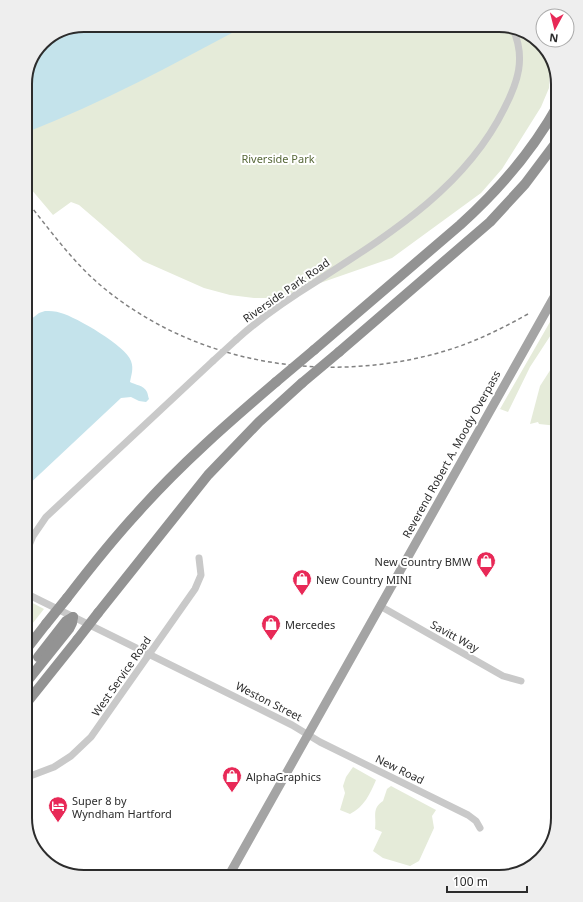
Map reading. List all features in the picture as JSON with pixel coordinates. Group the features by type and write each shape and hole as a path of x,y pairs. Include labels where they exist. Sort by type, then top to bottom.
{"highway":[{"path":"32,642 121,531 170,478 216,434 483,204 519,162 551,116"},
{"path":"32,696 208,475 259,422 302,383 490,222 525,184 551,149"},
{"path":"32,665 66,621 73,617"},
{"path":"32,675 71,626 73,617"}],"main road":[{"name":"Reverend Robert A. Moody Overpass","path":"308,735 551,302"},
{"name":"Weston Street","path":"232,870 308,735"}],"street":[{"name":"Riverside Park Road","path":"32,538 46,517 236,340 269,312 404,222 442,189 471,159 494,130 511,96 517,79 519,66 519,53 515,35"},
{"name":"West Service Road","path":"32,775 54,767 71,756 91,737 195,589 201,575 199,558"},
{"name":"Weston Street","path":"32,596 292,725 308,735"},
{"name":"Savitt Way","path":"380,606 503,676 521,681"},
{"name":"New Road","path":"308,735 468,815 476,821 480,828"}],"green space":[{"name":"Riverside Park","path":"190,32 502,32 522,37 533,45 546,61 550,73 549,88 541,107 502,169 481,193 392,258 277,298 254,298 230,295 204,288 143,261 79,205 71,202 53,215 32,190 32,117"},
{"path":"551,320 551,335 530,367 508,412 500,409"},
{"path":"551,369 551,425 539,424 538,422 530,424 540,386"},
{"path":"32,603 44,609 32,624"},
{"path":"353,767 376,780 363,804 350,814 340,810 345,793 343,786 346,777"},
{"path":"391,786 436,810 432,816 434,828 419,861 410,866 383,858 373,851 382,832 375,829 376,810 379,804 383,801 387,789"}],"water":[{"path":"84,32 234,32 110,96 32,130 32,81 37,61 43,52 50,45 64,36"},
{"path":"45,311 59,312 78,320 111,340 127,355 131,361 132,369 130,382 144,388 149,399 146,402 139,401 131,397 121,398 32,481 32,318 39,313"}],"railway":[{"path":"32,208 83,269 105,289 142,315 182,336 224,351 268,362 312,367 357,366 401,361 445,351 467,344 528,314"}],"place":[{"name":"New Country BMW","path":"486,578"},
{"name":"New Country MINI","path":"302,596"},
{"name":"Mercedes","path":"271,641"},
{"name":"AlphaGraphics","path":"232,793"},
{"name":"Super 8 by Wyndham Hartford","path":"58,823"}]}
